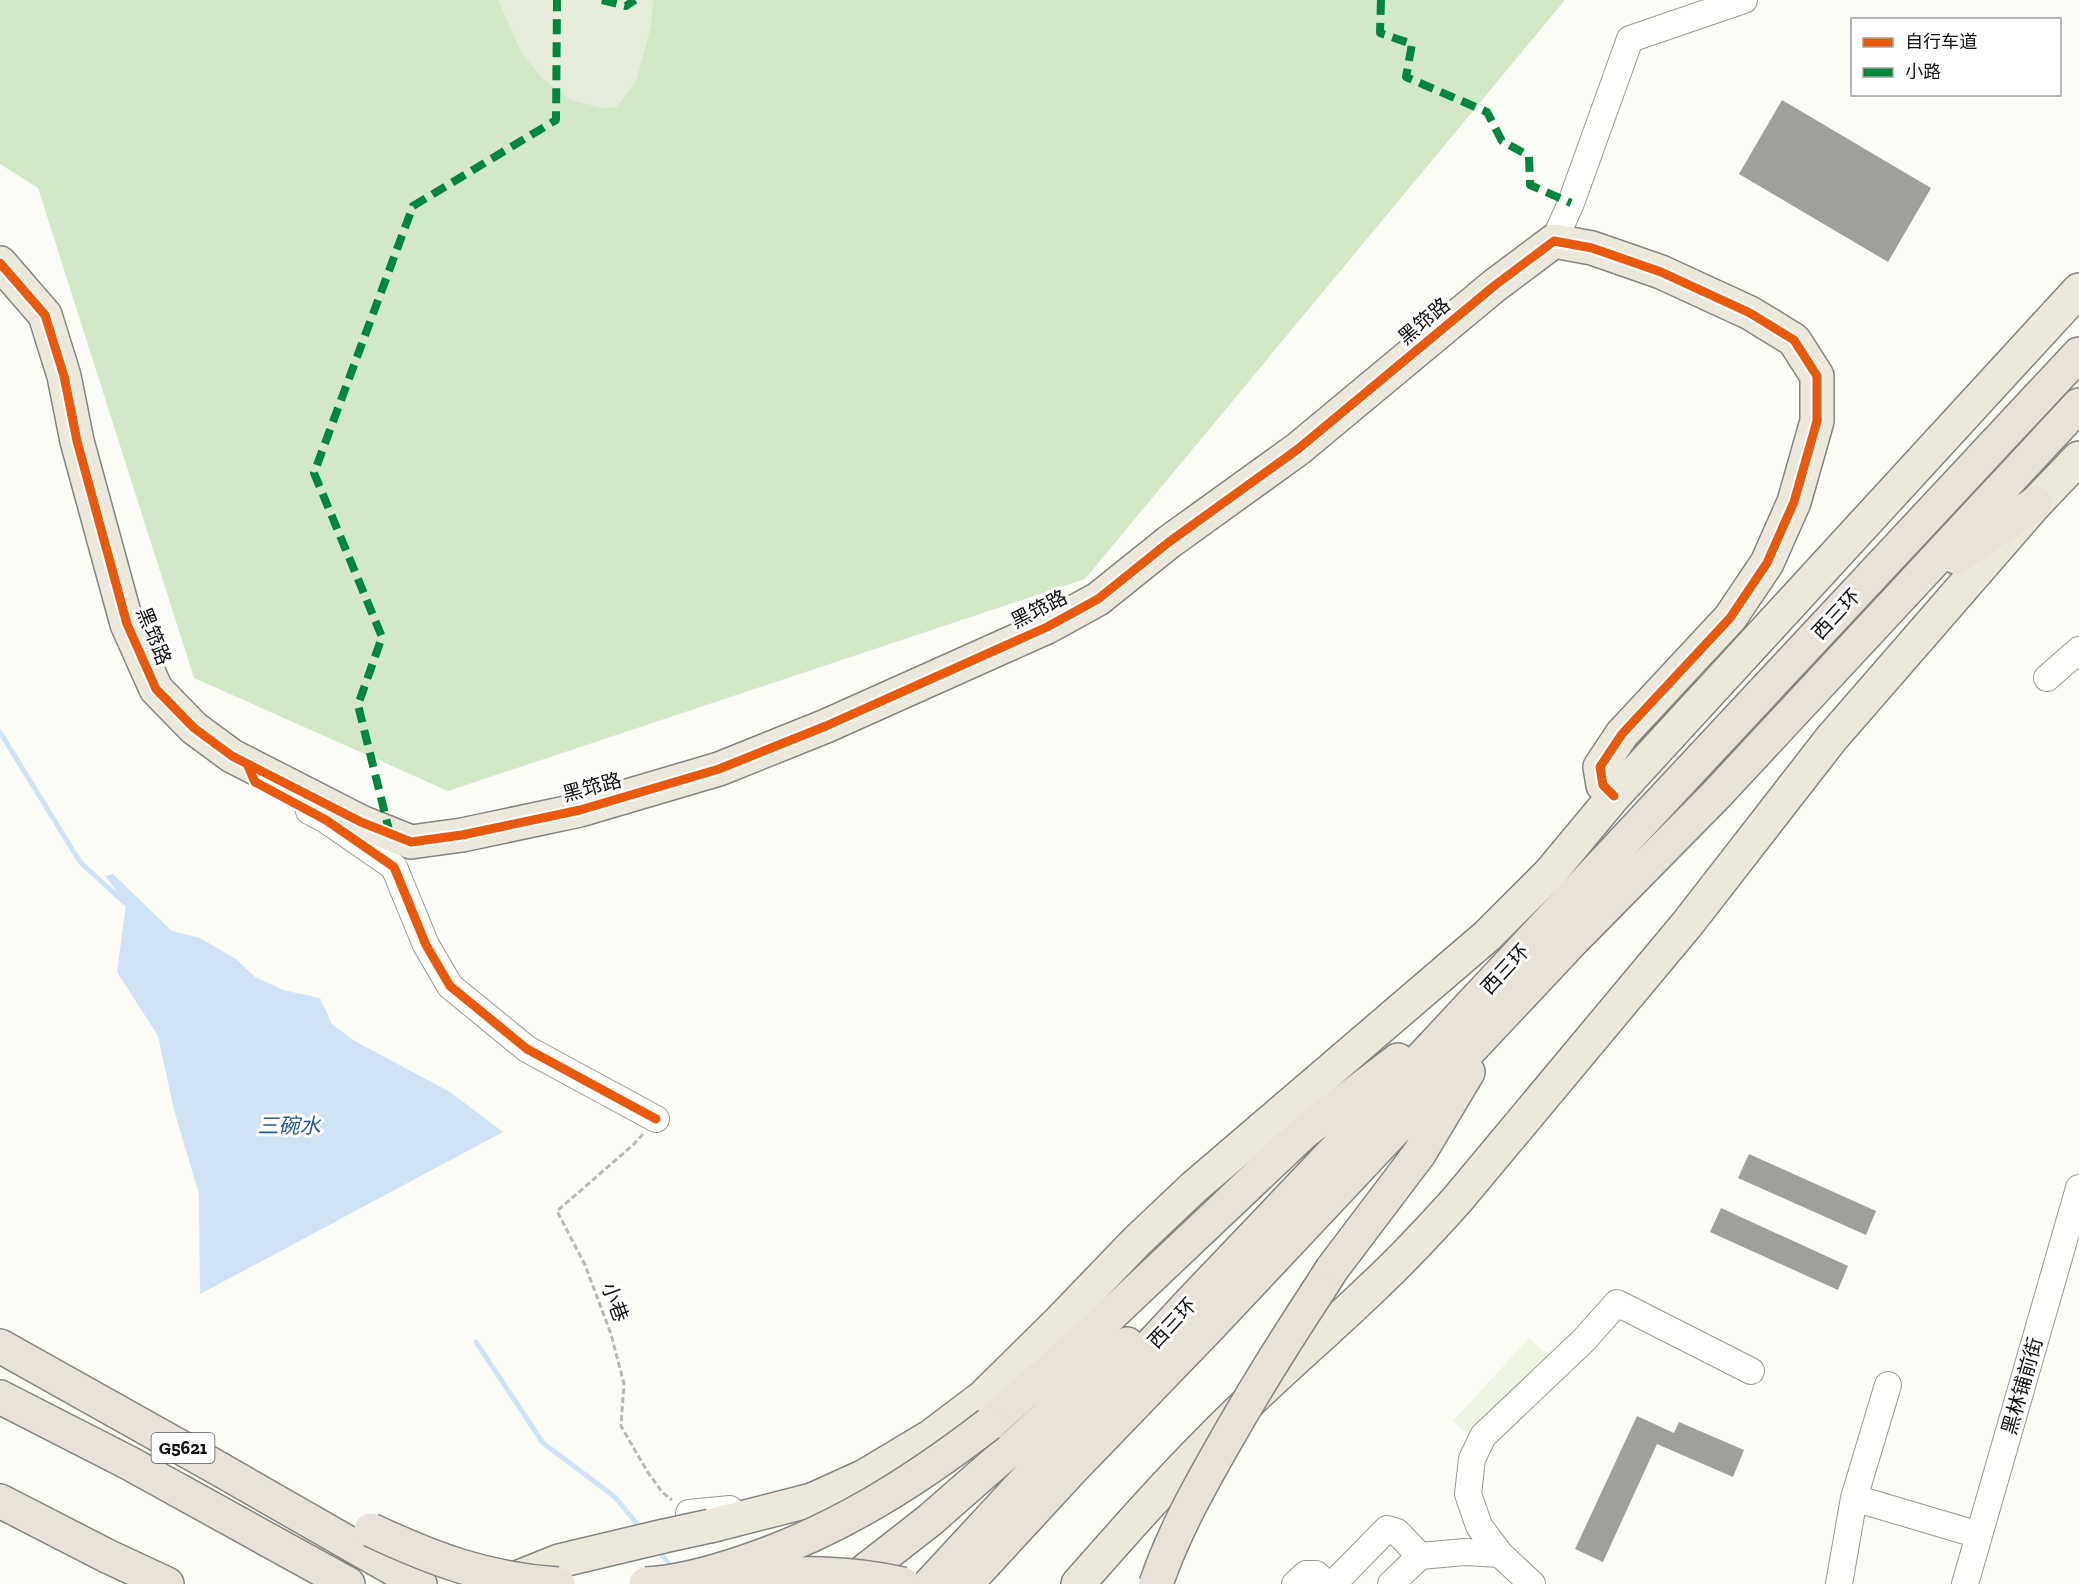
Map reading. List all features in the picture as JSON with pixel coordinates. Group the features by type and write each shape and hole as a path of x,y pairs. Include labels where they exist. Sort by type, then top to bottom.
{"highway":[{"name":"西三环","path":"966,1584 1211,1324 1488,1009 2079,354"},
{"name":"西三环","path":"930,1584 1252,1238 1488,1009 1575,938 1717,794 2079,405"},
{"path":"1910,589 2036,504"},
{"path":"1156,1584 1165,1557 1188,1506 1275,1355 1332,1269 1419,1154 1488,1009"},
{"path":"658,1583 712,1573 778,1551 843,1521 936,1464 989,1424 1088,1337 1303,1133 1488,1009"},
{"path":"848,1584 930,1520 1104,1364 1252,1238"},
{"path":"0,1335 259,1468 367,1541 416,1551 448,1563 492,1575 558,1584"},
{"name":"G5621","path":"0,1346 207,1462 367,1541 420,1584"},
{"name":"G5621","path":"0,1397 129,1463 346,1582"},
{"path":"0,1501 167,1584"},
{"path":"30,1514 146,1584"},
{"path":"658,1583 813,1573 852,1575 903,1584"}],"main road":[{"name":"黑筇路","path":"0,263 45,315 64,376 76,441 127,624 156,689 194,728 231,756 361,822 411,842 580,810 719,769 826,726 1047,627 1098,599 1169,542 1298,449 1494,286 1554,241"},
{"path":"1554,241 1592,248 1661,272 1750,313 1794,340 1816,376 1817,421 1794,502 1767,563 1730,618 1622,734 1600,767 1603,785 1614,796"},
{"path":"503,1584 559,1560 612,1549 699,1519 790,1507 812,1500 865,1476 930,1437 983,1397 1136,1242 1193,1188 1487,936 1550,873 1614,796 2079,290"},
{"path":"1078,1584 1138,1515 1213,1437 1311,1343 1372,1289 1457,1200 1688,923 1832,740 2036,504 2079,458"}],"street":[{"path":"1554,241 1571,203 1630,39 1744,0"},
{"path":"2048,678 2079,650"},
{"path":"247,764 255,782 326,820 394,867 426,945 450,986 527,1049 656,1119"},
{"name":"黑林铺前街","path":"1965,1584 2079,1188"},
{"path":"1532,1584 1500,1554 1479,1526 1468,1494 1472,1459 1483,1436 1584,1340 1617,1304 1750,1371"},
{"path":"1839,1584 1854,1498 1888,1384"},
{"path":"1854,1498 1979,1535"},
{"path":"1333,1584 1387,1529 1397,1532 1420,1556"},
{"path":"1391,1584 1420,1556 1465,1552 1500,1554"},
{"path":"1295,1584 1306,1574 1316,1574 1327,1584"}],"green space":[{"path":"0,0 1565,0 1085,579 448,791 194,678 38,188 0,164"},
{"path":"498,0 653,0 651,26 636,82 616,107 602,108 571,100 543,79 521,52"},
{"path":"1529,1338 1561,1366 1484,1450 1453,1421"}],"water":[{"name":"三碗水","path":"113,874 172,931 200,938 236,959 255,977 283,990 320,998 332,1024 353,1040 450,1092 503,1132 200,1294 199,1194 174,1110 158,1036 117,972 126,904 105,876"}],"building":[{"path":"1782,100 1931,188 1888,262 1739,174"},
{"path":"1749,1154 1876,1211 1866,1235 1738,1178"},
{"path":"1721,1208 1848,1266 1838,1290 1710,1232"},
{"path":"1637,1416 1674,1433 1679,1422 1744,1450 1733,1477 1657,1444 1603,1562 1575,1549"}],"waterway":[{"path":"0,732 80,862 126,904"},
{"path":"476,1342 543,1443 615,1497 642,1530"},
{"path":"657,1549 674,1570"}],"marked path":[{"path":"390,834 358,705 382,637 314,473 413,206 556,120 557,0"},
{"path":"602,0 626,6 635,0"},
{"path":"1381,0 1380,33 1412,44 1406,77 1487,112 1502,141 1529,156 1530,185 1571,203"}],"cycle path":[{"path":"0,263 45,315 64,376 77,441 127,624 156,689 194,728 232,756 361,822 411,842 462,835 580,810 719,769 826,726 1047,627 1098,599 1169,542 1298,449 1494,286 1554,241 1592,248 1661,272 1750,313 1794,340 1817,376 1817,421 1794,502 1767,563 1730,618 1622,734 1600,767 1603,785 1614,796"},
{"path":"247,764 255,782 326,820 394,867 426,945 450,986 527,1049 656,1119"}]}
